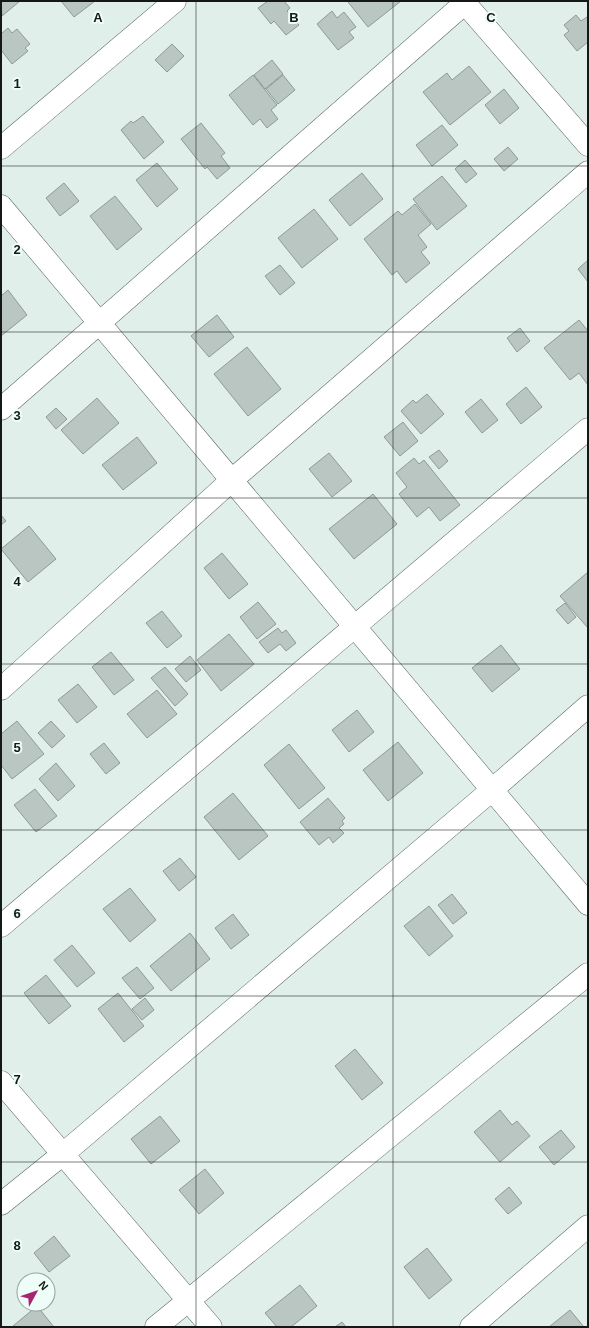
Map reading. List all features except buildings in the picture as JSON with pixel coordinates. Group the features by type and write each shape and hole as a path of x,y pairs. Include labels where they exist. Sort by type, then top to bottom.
{"street":[{"path":"1,148 175,1"},
{"path":"1,409 464,2 588,145"},
{"path":"1,689 232,480 588,172"},
{"path":"1,206 588,904"},
{"path":"1,926 588,429"},
{"path":"1,1204 63,1154 492,790 588,706"},
{"path":"156,1327 588,974"},
{"path":"1,1082 211,1327"},
{"path":"471,1327 588,1226"}]}
